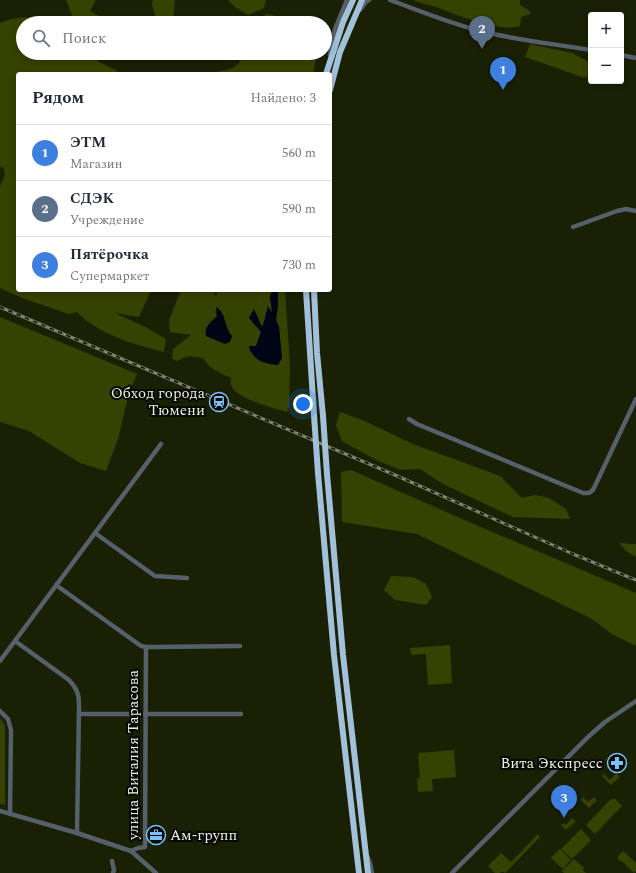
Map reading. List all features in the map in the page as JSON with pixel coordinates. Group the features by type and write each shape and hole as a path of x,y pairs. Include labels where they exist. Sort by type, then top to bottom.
{"highway":[{"path":"332,55 343,22 353,0"},
{"path":"332,82 340,52 362,0"},
{"path":"327,72 330,60"},
{"path":"306,292 318,473 334,655 360,873"},
{"path":"314,292 317,353 343,655 368,873"}],"street":[{"path":"332,40 347,0"},
{"path":"340,52 361,9 369,0"},
{"path":"390,0 480,31 588,50"},
{"path":"624,56 636,58"},
{"path":"329,60 329,64"},
{"path":"573,227 617,211 626,209 636,211"},
{"path":"408,419 583,493 589,493 593,490 636,399"},
{"path":"0,661 161,444"},
{"path":"95,533 156,576 187,578"},
{"path":"56,585 132,640 146,647 240,646"},
{"path":"15,641 69,680 76,687 79,696 77,833"},
{"name":"улица Виталия Тарасова","path":"131,851 145,847 146,647"},
{"path":"452,873 588,737 605,722 636,701"},
{"path":"0,711 8,720 11,730 10,814"},
{"path":"79,714 241,714"},
{"path":"0,811 77,833 131,851 156,873"},
{"path":"366,852 372,873"},
{"path":"112,861 114,870 113,873"}],"green space":[{"path":"66,0 96,0 90,11 99,16 72,16"},
{"path":"153,0 175,0 174,16 155,16 152,4"},
{"path":"228,0 266,0 264,8 248,15 235,7"},
{"path":"413,0 520,0 520,5 530,11 530,14 521,17 520,26 499,27 476,22"},
{"path":"266,14 275,16 265,16"},
{"path":"16,18 16,60 97,60 119,72 16,72 16,292 150,292 139,317 115,313 166,339 164,352 137,345 110,335 94,326 77,312 69,314 22,298 0,288 0,186 5,175 4,169 0,166 0,23"},
{"path":"530,44 572,53 588,61 588,76 585,78 525,57"},
{"path":"240,60 316,60 313,72 213,72 228,70"},
{"path":"180,292 214,292 216,296 217,292 271,292 270,297 273,314 268,307 261,328 254,310 249,317 261,332 256,346 249,346 250,352 280,340 279,327 276,320 278,292 285,292 290,365 289,406 287,412 256,402 241,395 232,387 231,378 212,368 203,358 189,356 176,361 172,358 173,349 191,335 170,332 169,321","holes":["215,311 224,316 226,327 232,336 210,322 217,316"]},
{"path":"0,317 137,374 129,393 118,439 106,471 80,463 29,431 0,422"},
{"path":"340,412 362,420 413,444 500,476 522,498 535,495 549,498 566,509 570,519 513,517 445,485 420,469 401,470 378,461 342,441 336,425"},
{"path":"351,470 636,593 636,646 612,634 592,619 417,534 342,522 341,472"},
{"path":"619,543 636,544 636,557 626,551"},
{"path":"391,576 413,577 426,584 432,597 426,605 395,600 384,590"},
{"path":"450,645 452,683 428,685 426,654 411,655 410,648"},
{"path":"0,718 5,725 5,805 0,804"},
{"path":"454,750 456,777 432,779 433,791 418,792 417,778 420,778 418,753"},
{"path":"616,773 620,777 611,785 602,776 604,774 610,780"},
{"path":"583,797 588,802 594,797 597,800 589,808 581,800"},
{"path":"611,799 615,799 622,806 595,834 586,825"},
{"path":"572,818 576,821 566,830 561,825 564,823 566,825"},
{"path":"581,829 591,840 572,859 561,849"},
{"path":"538,834 540,837 505,873 502,871 500,873 495,873 488,866 501,853 511,862"},
{"path":"560,849 571,860 563,869 551,858"},
{"path":"623,851 636,863 636,871 634,873 623,862 618,860 618,856"},
{"path":"574,859 584,868 583,870 586,873 564,873 562,871"}],"water":[{"path":"271,292 278,292 276,320 279,327 282,358 278,365 268,364 256,358 249,346 256,346 261,332 249,318 254,309 262,327 268,306 272,313 270,297"},
{"path":"216,307 224,316 227,328 232,336 230,342 225,344 206,336 207,327 217,317"}],"railway":[{"path":"0,307 395,475 573,554 636,580"}],"place":[{"name":"СДЭК","path":"482,49"},
{"name":"ЭТМ","path":"503,90"},
{"name":"Обход города Тюмени","path":"219,402"},
{"name":"Вита Экспресс","path":"617,763"},
{"name":"Пятёрочка","path":"564,818"},
{"name":"Ам-групп","path":"156,835"}]}
